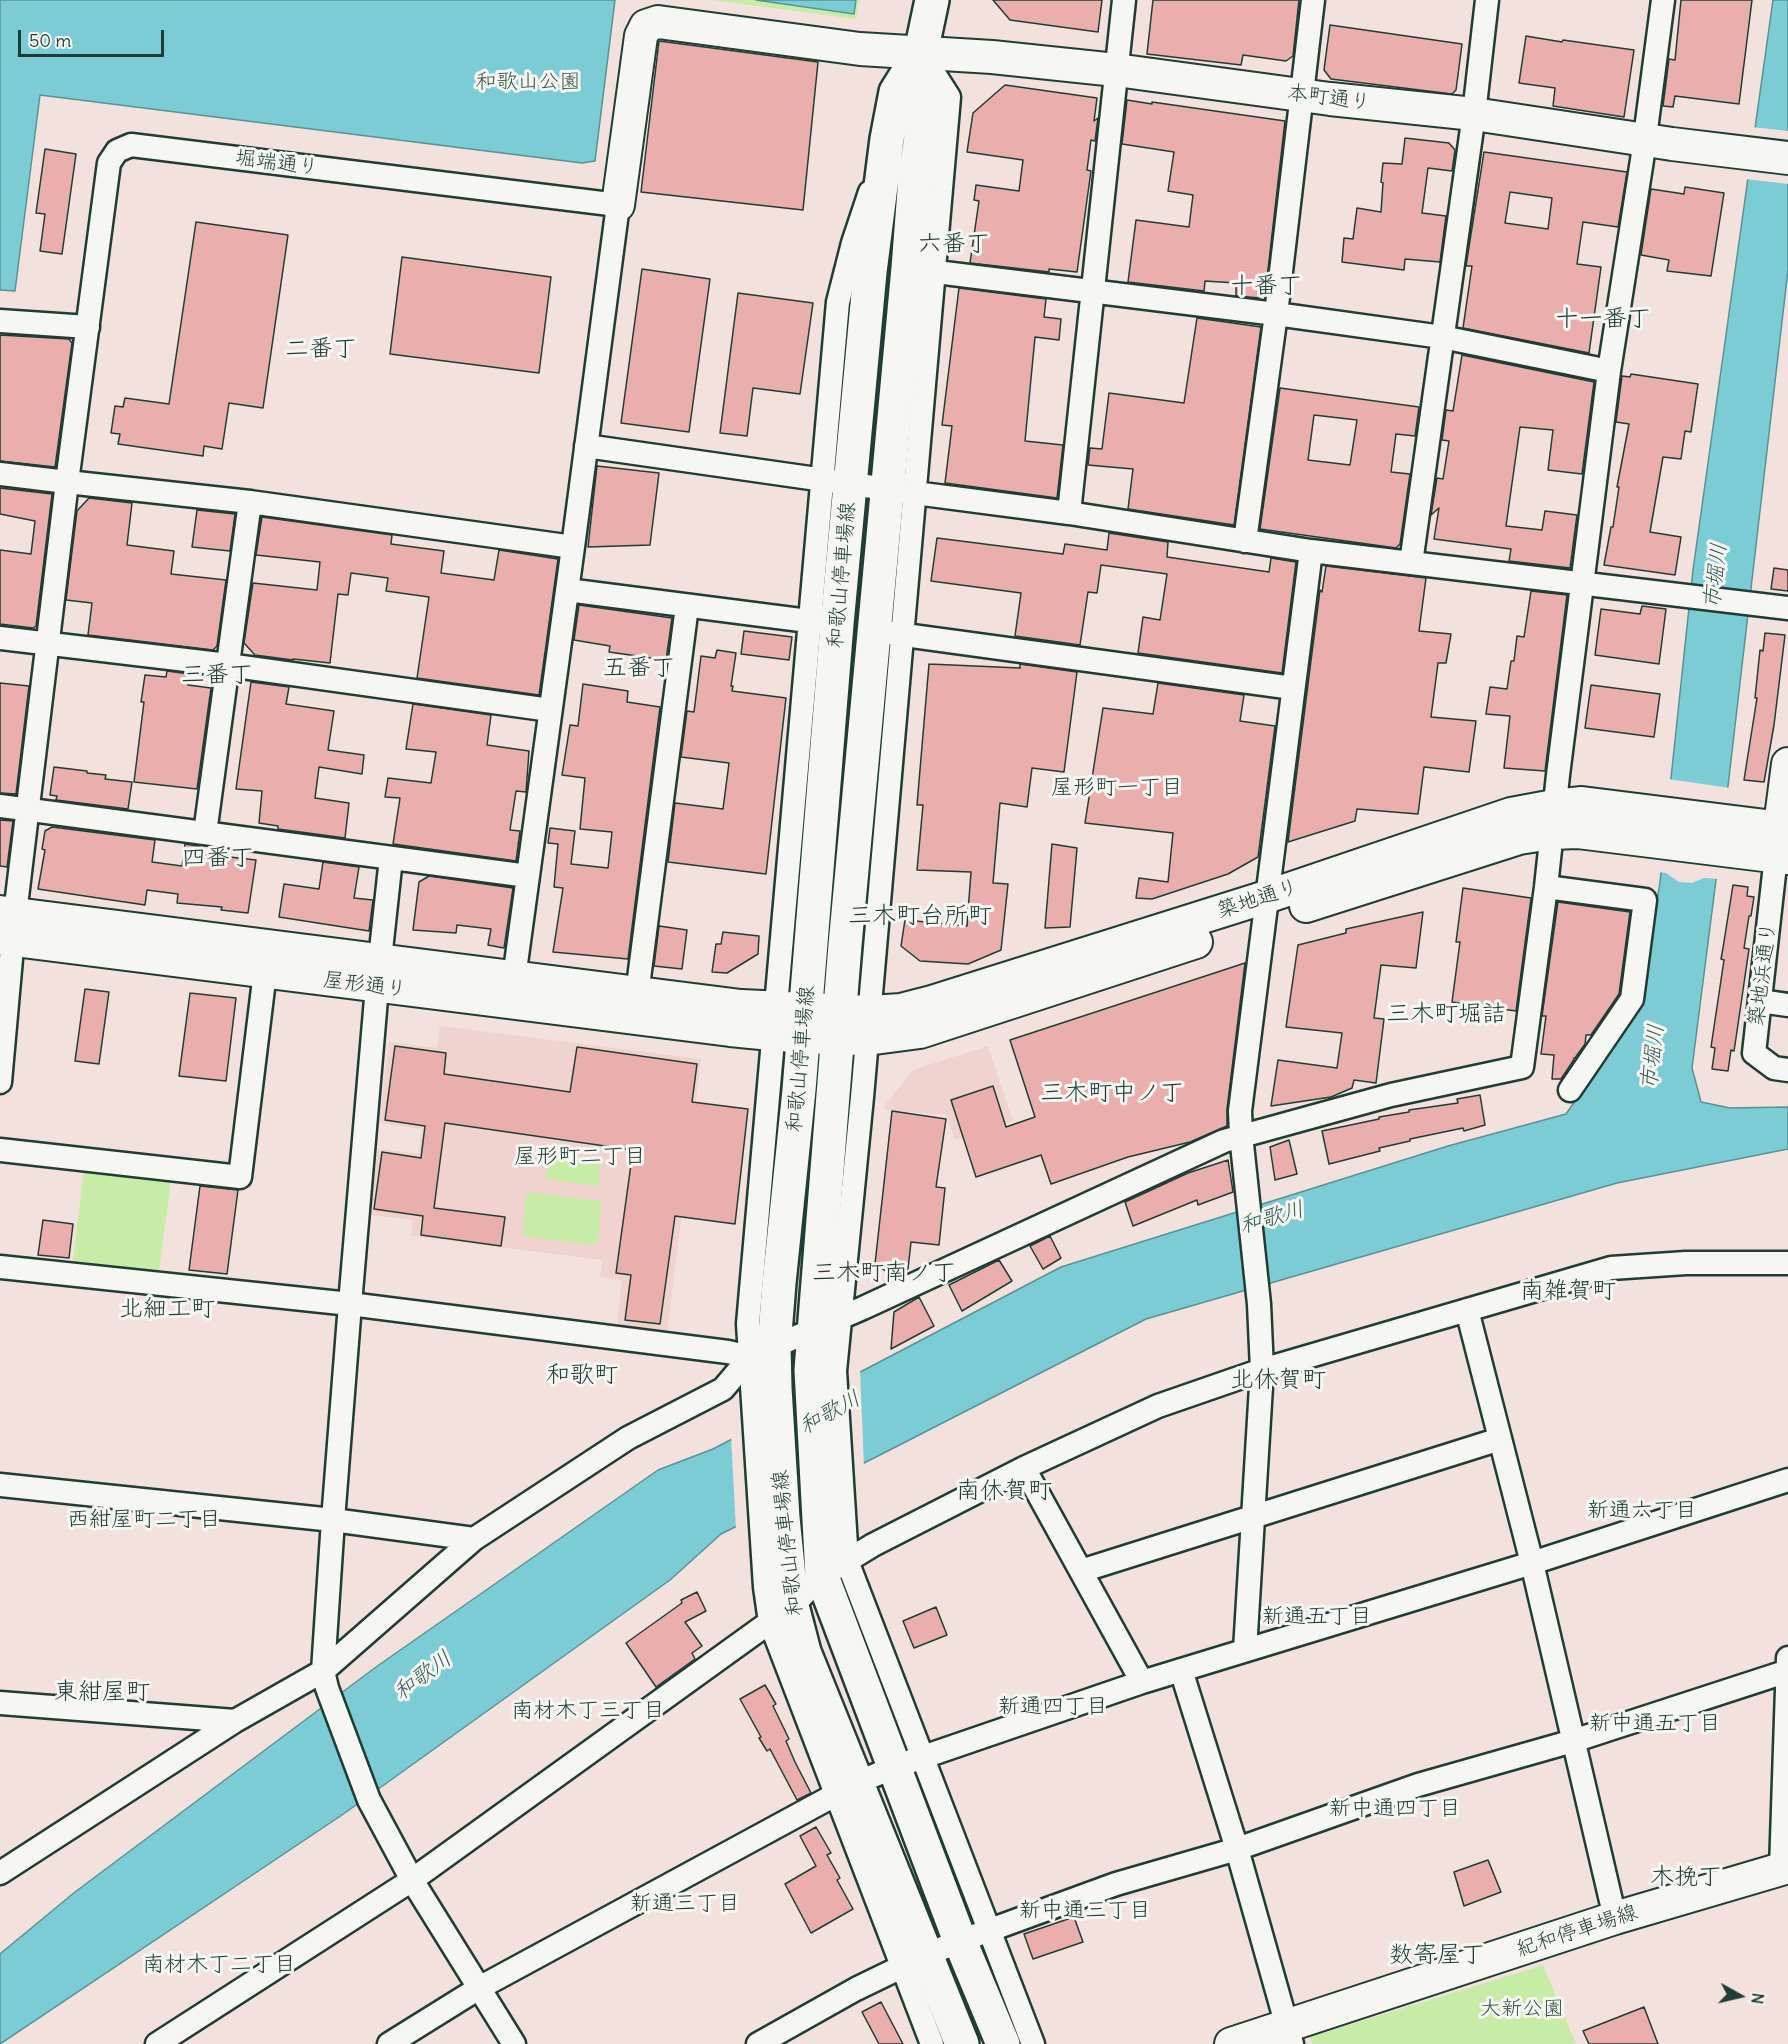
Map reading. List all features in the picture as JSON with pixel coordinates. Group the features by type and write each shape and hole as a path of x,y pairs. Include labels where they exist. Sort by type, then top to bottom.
{"main road":[{"name":"和歌山停車場線","path":"932,0 921,52 927,95 915,178 921,270 823,1377 834,1568 974,1935 1003,2044"},
{"name":"和歌山停車場線","path":"921,52 896,92 836,482 762,1352 772,1524 781,1614 804,1652 847,1789 914,1961 962,2044"}],"street":[{"path":"1069,513 1124,0"},
{"path":"1245,541 1276,314 1313,0"},
{"path":"1411,563 1474,114 1487,0"},
{"path":"0,1873 235,1721 325,1679 474,1539 628,1438 723,1389 762,1352 1240,1135 1391,1095 1522,1067 1609,371 1645,140 1663,0"},
{"name":"本町通り","path":"618,205 641,36 646,26 658,22 860,49 992,57 1116,70 1301,95 1474,114 1645,140 1788,158"},
{"name":"堀端通り","path":"0,1082 7,926 28,809 67,482 110,163 117,151 131,145 618,205"},
{"path":"514,978 618,205"},
{"path":"921,270 1442,337 1609,371"},
{"path":"0,321 88,327"},
{"path":"586,446 1069,513 1311,551 1779,607"},
{"path":"0,474 250,502 573,547"},
{"path":"205,833 250,502"},
{"path":"1245,1650 1262,1370 1259,1304 1240,1135 1240,1111 1311,551"},
{"path":"567,590 823,623"},
{"path":"637,994 687,606"},
{"path":"889,632 1293,688"},
{"path":"0,638 228,665 550,710"},
{"path":"1773,842 1788,764"},
{"name":"築地通り","path":"729,1017 853,1025 1265,908 1510,814 1553,820 1582,803 1647,826 1773,842"},
{"path":"0,806 528,876"},
{"name":"築地浜通り","path":"1773,842 1754,1053 1774,1068 1788,1070"},
{"path":"391,858 350,1304 333,1520 325,1679 369,1800 412,1880 514,2044"},
{"path":"1546,887 1645,900 1632,999 1570,1090"},
{"name":"屋形通り","path":"7,926 265,972 514,978 637,994 729,1017"},
{"name":"屋形通り","path":"7,926 729,1017"},
{"path":"0,1150 240,1177 265,972"},
{"path":"1760,1001 1788,1005"},
{"path":"157,2044 412,1880 781,1614 834,1568 873,1545 1024,1467 1158,1406 1262,1370 1611,1268 1686,1263 1788,1263"},
{"path":"0,1267 350,1304 728,1352 762,1352"},
{"path":"1467,1310 1532,1563 1615,1918"},
{"path":"1081,1571 1500,1439"},
{"path":"1024,1467 1143,1682"},
{"path":"389,2044 479,1988 847,1789 909,1762 1143,1682 1532,1563 1788,1480"},
{"path":"0,1485 333,1520 474,1539"},
{"path":"1785,1868 1788,1657"},
{"path":"1181,1670 1237,1850 1289,2035"},
{"path":"758,2044 856,1989 974,1935 1116,1884 1237,1850 1418,1785 1573,1741 1788,1671"},
{"path":"0,1703 235,1721"},
{"name":"紀和停車場線","path":"1231,2044 1289,2035 1615,1918 1785,1868"},
{"path":"974,1935 1033,2044"},
{"path":"914,1961 932,2044"}],"shaded area":[{"path":"440,1026 701,1059 667,1333 617,1327 622,1280 600,1277 602,1260 411,1236 413,1220 369,1215 378,1149 418,1154 422,1129 379,1123 389,1042 437,1048"},
{"path":"988,1046 1013,1121 955,1140 946,1115 885,1110 885,1105 913,1070"}],"green space":[{"path":"713,0 859,0 856,19"},
{"path":"549,1154 601,1160 598,1186 546,1179"},
{"path":"84,1169 171,1180 159,1272 73,1261"},
{"path":"527,1192 602,1201 597,1245 522,1236"},
{"name":"大新公園","path":"1543,1965 1576,2044 1312,2044 1310,2037"}],"water":[{"name":"和歌山公園","path":"0,0 615,0 595,161 582,163 40,95 15,291 0,290"},
{"path":"756,0 856,0 854,14"},
{"path":"1773,0 1788,0 1788,270 1728,786 1692,1068 1701,1102 1730,1108 1788,1107 1788,1149 1617,1183 1146,1319 721,1534 670,1580 342,1815 0,2044 0,1954 75,1892 376,1667 658,1470 713,1449 1061,1267 1448,1146 1566,1114 1640,1006 1660,882 1693,570"}],"pier":[{"path":"1752,127 1788,131 1788,184 1745,179"},
{"path":"1668,779 1730,788 1719,879 1704,878 1692,883 1679,882 1666,873 1658,872"},
{"path":"860,1368 864,1467 736,1530 731,1436"}],"building":[{"path":"993,0 1102,0 1098,32 1010,20"},
{"path":"1153,0 1299,0 1293,56 1286,61 1243,55 1241,65 1147,54"},
{"path":"1681,0 1752,0 1739,104 1675,96 1673,107 1663,106 1669,59 1675,60"},
{"path":"1330,25 1462,44 1456,90 1452,94 1331,79 1324,70"},
{"path":"1526,36 1634,50 1624,117 1553,106 1555,88 1519,83"},
{"path":"659,41 818,62 803,210 641,192"},
{"path":"1005,85 1097,98 1094,121 1098,118 1095,141 1091,140 1087,170 1091,171 1077,272 1049,269 1049,272 970,263 979,201 974,200 976,185 1019,191 1023,160 967,152 973,113"},
{"path":"1127,100 1285,121 1265,296 1260,298 1236,296 1236,283 1205,281 1204,291 1128,282 1136,220 1189,227 1193,195 1168,191 1174,152 1122,144"},
{"path":"1405,138 1449,143 1455,150 1452,171 1428,168 1422,213 1446,216 1440,262 1405,259 1404,270 1342,262 1344,238 1353,239 1357,208 1381,212 1383,163 1402,164"},
{"path":"45,149 76,154 62,254 40,251 45,214 36,213"},
{"path":"1484,152 1627,172 1618,227 1583,222 1577,264 1601,267 1589,353 1463,328 1472,266 1466,266","holes":["1510,192 1552,198 1548,229 1505,223"]},
{"path":"1685,187 1724,193 1711,276 1667,271 1669,260 1641,255 1651,189 1684,194"},
{"path":"196,222 288,235 263,408 229,403 222,449 204,446 203,456 118,444 120,434 111,433 115,406 123,407 125,398 169,404"},
{"path":"402,257 551,277 539,373 390,354"},
{"path":"642,269 710,279 689,432 621,423"},
{"path":"959,288 1046,299 1044,317 1061,319 1059,340 1035,337 1025,441 1063,445 1057,498 945,483 952,426 942,425"},
{"path":"738,293 813,303 800,394 753,388 747,436 720,433"},
{"path":"1197,318 1261,327 1234,525 1128,509 1133,469 1088,465 1090,448 1102,449 1109,393 1184,403"},
{"path":"0,335 69,339 72,343 55,467 0,461"},
{"path":"1462,355 1594,382 1582,474 1548,470 1553,430 1520,427 1506,526 1542,530 1545,511 1577,515 1570,568 1509,561 1511,549 1434,539 1439,508 1431,515 1437,478 1443,479 1449,441 1442,440 1446,410 1453,411"},
{"path":"1631,374 1698,384 1691,432 1685,431 1681,459 1663,457 1650,532 1681,537 1675,575 1604,565 1611,527 1613,527 1619,487 1617,487 1629,424 1616,422 1622,376 1630,377"},
{"path":"1280,388 1419,407 1415,436 1396,434 1391,472 1410,474 1400,544 1396,548 1260,529","holes":["1314,415 1357,420 1350,465 1308,460"]},
{"path":"597,466 659,473 650,545 588,547"},
{"path":"0,488 52,494 36,626 33,628 0,624 0,550 31,554 35,521 0,514"},
{"path":"89,498 132,503 127,545 174,551 171,574 226,580 217,646 213,650 88,635 92,603 66,600 77,511"},
{"path":"197,510 235,514 230,551 192,547"},
{"path":"262,517 392,535 391,544 444,551 441,573 494,580 499,550 558,559 539,695 417,678 429,597 386,591 388,578 351,573 348,595 338,594 330,663 255,655 244,643 253,583 317,590 320,562 256,555"},
{"path":"1109,533 1168,542 1167,557 1269,572 1271,558 1296,562 1282,673 1138,653 1143,617 1160,620 1167,574 1101,565 1097,593 1088,592 1080,645 1015,636 1021,593 931,581 937,538 1063,554 1065,544 1107,550"},
{"path":"1326,566 1426,578 1419,631 1451,634 1446,663 1438,663 1431,717 1476,721 1469,772 1424,767 1418,814 1357,809 1355,821 1288,842 1320,590 1322,592"},
{"path":"1774,568 1788,570 1788,591 1771,589"},
{"path":"1531,591 1567,595 1545,771 1504,768 1510,716 1486,714 1490,687 1507,689 1517,636 1524,637"},
{"path":"579,605 672,618 666,660 609,652 610,646 574,640"},
{"path":"1642,606 1666,609 1659,664 1595,655 1601,609 1640,614"},
{"path":"744,631 792,637 789,660 741,654"},
{"path":"1765,633 1785,635 1774,725 1764,782 1744,780 1757,698 1755,698 1760,650 1763,651"},
{"path":"717,650 736,653 732,691 786,698 766,874 668,862 675,803 723,809 729,763 681,757 687,711 694,712 701,656 715,658"},
{"path":"929,664 1020,668 1020,664 1077,672 1064,772 1032,768 1027,807 1000,803 993,883 1008,884 1001,950 968,964 920,961 901,946 905,920 967,926 971,872 917,870 923,805 917,805"},
{"path":"167,671 190,674 188,685 211,688 197,789 134,782 145,675 166,677"},
{"path":"251,682 289,687 286,704 334,711 328,750 364,755 362,774 319,767 315,798 349,803 345,838 278,829 278,826 259,823 262,791 236,789"},
{"path":"0,683 29,686 16,794 0,793"},
{"path":"1158,683 1244,695 1240,721 1275,726 1258,857 1228,874 1152,899 1136,898 1139,878 1168,882 1173,833 1085,823 1103,708 1153,714"},
{"path":"583,684 628,691 627,702 660,707 628,959 553,952 563,888 554,887 558,844 548,843 550,828 575,831 571,864 608,868 612,832 580,829 585,778 562,775 570,725 578,726"},
{"path":"1591,685 1660,694 1654,737 1585,728"},
{"path":"413,704 491,715 487,745 529,751 526,792 516,791 510,830 520,831 516,861 393,844 400,798 385,797 388,778 431,783 436,752 406,749"},
{"path":"54,767 87,771 87,773 106,775 105,779 132,782 128,809 56,800 57,796 50,795"},
{"path":"0,820 13,821 7,867 0,866"},
{"path":"52,827 155,840 152,862 182,866 185,844 204,847 203,854 256,860 248,913 221,910 222,907 177,903 178,894 147,890 145,905 38,889 45,850 42,849 45,831"},
{"path":"1052,844 1077,848 1070,927 1045,928"},
{"path":"323,862 359,867 354,898 373,900 369,931 279,917 284,884 319,889"},
{"path":"429,876 513,888 504,948 488,945 491,929 457,925 456,933 413,930 419,882"},
{"path":"1733,885 1748,887 1747,896 1754,897 1744,948 1749,949 1736,1038 1734,1051 1731,1050 1728,1071 1712,1069 1715,1048 1711,1047 1724,960 1721,959"},
{"path":"1463,888 1531,898 1516,1011 1452,1002 1460,942 1456,942"},
{"path":"1558,902 1630,912 1619,994 1591,1035 1586,1035 1585,1044 1561,1079 1552,1079 1554,1055 1541,1054 1546,1016 1542,1016"},
{"path":"1423,912 1416,968 1381,965 1374,1018 1384,1019 1376,1083 1354,1080 1352,1088 1331,1097 1271,1106 1278,1060 1337,1068 1342,1033 1286,1027 1298,945 1346,933 1346,929"},
{"path":"659,926 687,930 682,969 654,966"},
{"path":"723,932 759,936 758,954 727,973 712,972 716,944 721,944"},
{"path":"1245,963 1227,1109 1227,1126 1190,1142 1128,1157 1051,1184 1041,1155 976,1177 951,1100 993,1086 1006,1127 1035,1117 1010,1040"},
{"path":"85,989 109,992 99,1064 75,1061"},
{"path":"190,993 236,998 226,1081 179,1076"},
{"path":"395,1046 446,1053 444,1074 570,1092 577,1047 697,1064 692,1102 748,1109 735,1224 675,1216 660,1324 625,1320 631,1275 616,1273 633,1150 445,1123 434,1208 505,1217 501,1246 421,1235 423,1216 374,1209 382,1152 421,1158 425,1126 385,1120"},
{"path":"1480,1095 1485,1125 1464,1131 1463,1128 1410,1139 1410,1141 1379,1148 1380,1151 1329,1164 1322,1131 1409,1112 1409,1110 1458,1103 1457,1099"},
{"path":"892,1111 946,1119 936,1187 945,1188 939,1245 911,1242 908,1269 896,1278 875,1264"},
{"path":"1289,1140 1297,1174 1275,1180 1270,1147"},
{"path":"1228,1160 1233,1192 1198,1205 1197,1200 1133,1226 1125,1202 1188,1173"},
{"path":"200,1186 238,1190 227,1274 189,1270"},
{"path":"43,1220 73,1224 69,1258 38,1255"},
{"path":"1050,1236 1061,1258 1043,1269 1030,1246"},
{"path":"999,1260 1012,1281 962,1311 949,1285"},
{"path":"919,1297 934,1326 891,1349 894,1312"},
{"path":"697,1592 706,1611 685,1622 702,1646 692,1653 695,1659 656,1687 626,1643 682,1603 681,1600"},
{"path":"936,1607 947,1635 914,1648 903,1621"},
{"path":"765,1685 776,1704 773,1706 789,1739 786,1741 811,1793 797,1800 770,1749 767,1751 759,1738 761,1737 740,1699"},
{"path":"816,1827 831,1853 827,1855 840,1878 837,1880 853,1909 811,1933 785,1884 816,1866 800,1836"},
{"path":"1488,1860 1501,1892 1464,1906 1454,1872"},
{"path":"1074,1917 1083,1942 1033,1959 1024,1934"},
{"path":"881,2002 903,2044 879,2044 862,2012"},
{"path":"1644,2007 1658,2044 1589,2044 1583,2031"}],"district":[{"name":"六番丁","path":"954,244"},
{"name":"十番丁","path":"1266,286"},
{"name":"十一番丁","path":"1603,319"},
{"name":"二番丁","path":"321,349"},
{"name":"五番丁","path":"639,668"},
{"name":"三番丁","path":"217,675"},
{"name":"屋形町一丁目","path":"1117,788"},
{"name":"四番丁","path":"218,858"},
{"name":"三木町台所町","path":"920,916"},
{"name":"三木町堀詰","path":"1446,1014"},
{"name":"三木町中ノ丁","path":"1112,1093"},
{"name":"屋形町二丁目","path":"580,1157"},
{"name":"三木町南ノ丁","path":"884,1273"},
{"name":"南雑賀町","path":"1568,1291"},
{"name":"北細工町","path":"167,1309"},
{"name":"和歌町","path":"582,1375"},
{"name":"北休賀町","path":"1278,1380"},
{"name":"南休賀町","path":"1004,1491"},
{"name":"新通六丁目","path":"1642,1511"},
{"name":"西紺屋町二丁目","path":"144,1520"},
{"name":"新通五丁目","path":"1317,1617"},
{"name":"東紺屋町","path":"102,1692"},
{"name":"新通四丁目","path":"1053,1707"},
{"name":"南材木丁三丁目","path":"588,1711"},
{"name":"新中通五丁目","path":"1655,1724"},
{"name":"新中通四丁目","path":"1395,1809"},
{"name":"木挽丁","path":"1686,1877"},
{"name":"新通三丁目","path":"685,1904"},
{"name":"新中通三丁目","path":"1085,1911"},
{"name":"数寄屋丁","path":"1437,1955"},
{"name":"南材木丁二丁目","path":"219,1965"}],"water label":[{"name":"市堀川","path":"1716,576"},
{"name":"市堀川","path":"1653,1057"},
{"name":"和歌川","path":"1272,1218"},
{"name":"和歌川","path":"830,1413"},
{"name":"和歌川","path":"423,1676"}]}
